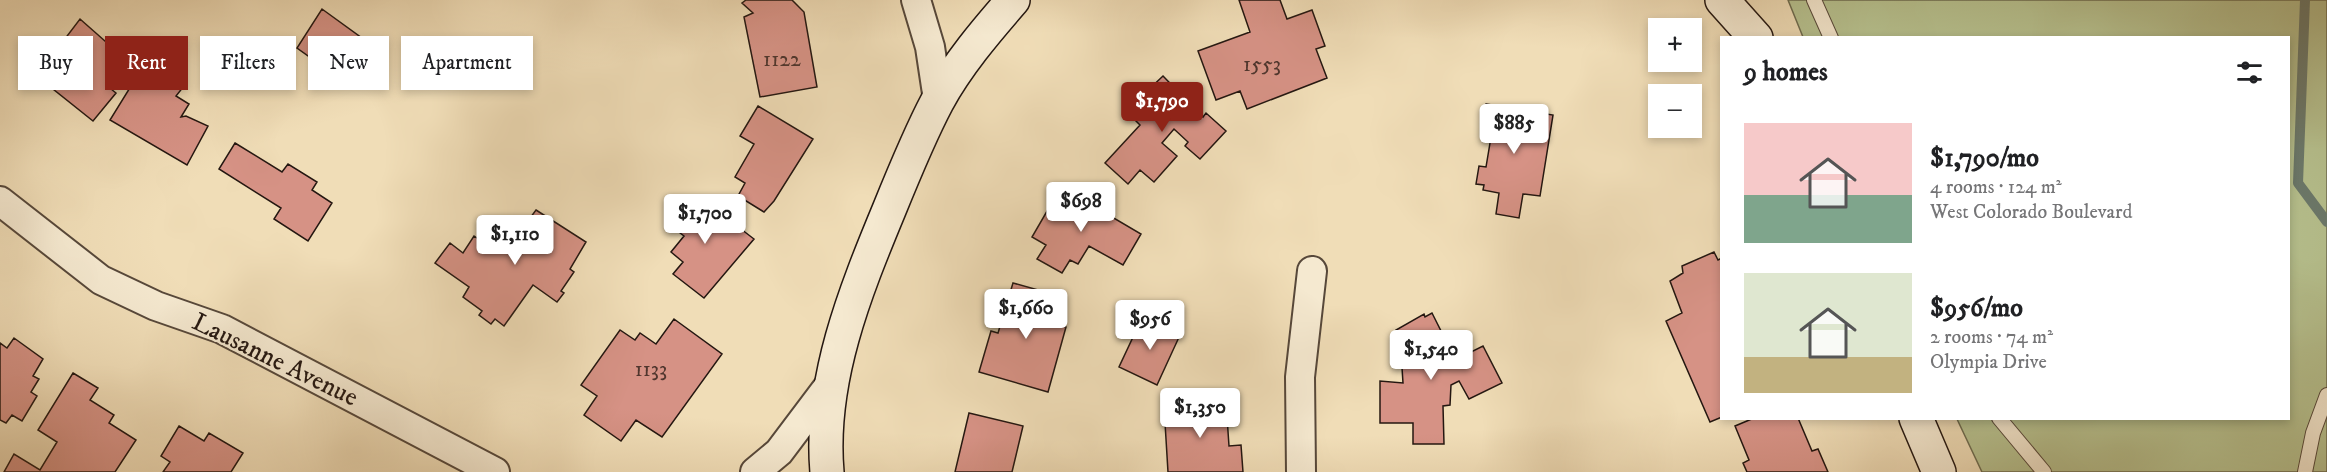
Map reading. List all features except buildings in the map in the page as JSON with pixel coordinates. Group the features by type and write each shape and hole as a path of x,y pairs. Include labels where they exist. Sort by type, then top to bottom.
{"street":[{"path":"916,0 930,47 938,100"},
{"path":"827,472 831,382 844,331 877,238 938,100 988,28 1013,0"},
{"path":"1722,0 1756,36"},
{"path":"1743,0 1756,36"},
{"name":"Lausanne Avenue","path":"0,201 100,280 156,306 222,328 495,472"},
{"path":"1301,472 1300,377 1312,271"},
{"path":"755,472 779,452 831,382"},
{"path":"1917,420 1939,472"}],"lane":[{"path":"1814,0 1830,36"},
{"path":"2306,472 2313,433 2327,395"},
{"path":"2001,420 2044,472"}],"green space":[{"path":"1788,0 2327,0 2327,472 1982,472 1957,420 2290,420 2290,36 1803,36"}],"waterway":[{"path":"2305,0 2298,183 2327,222"}]}
